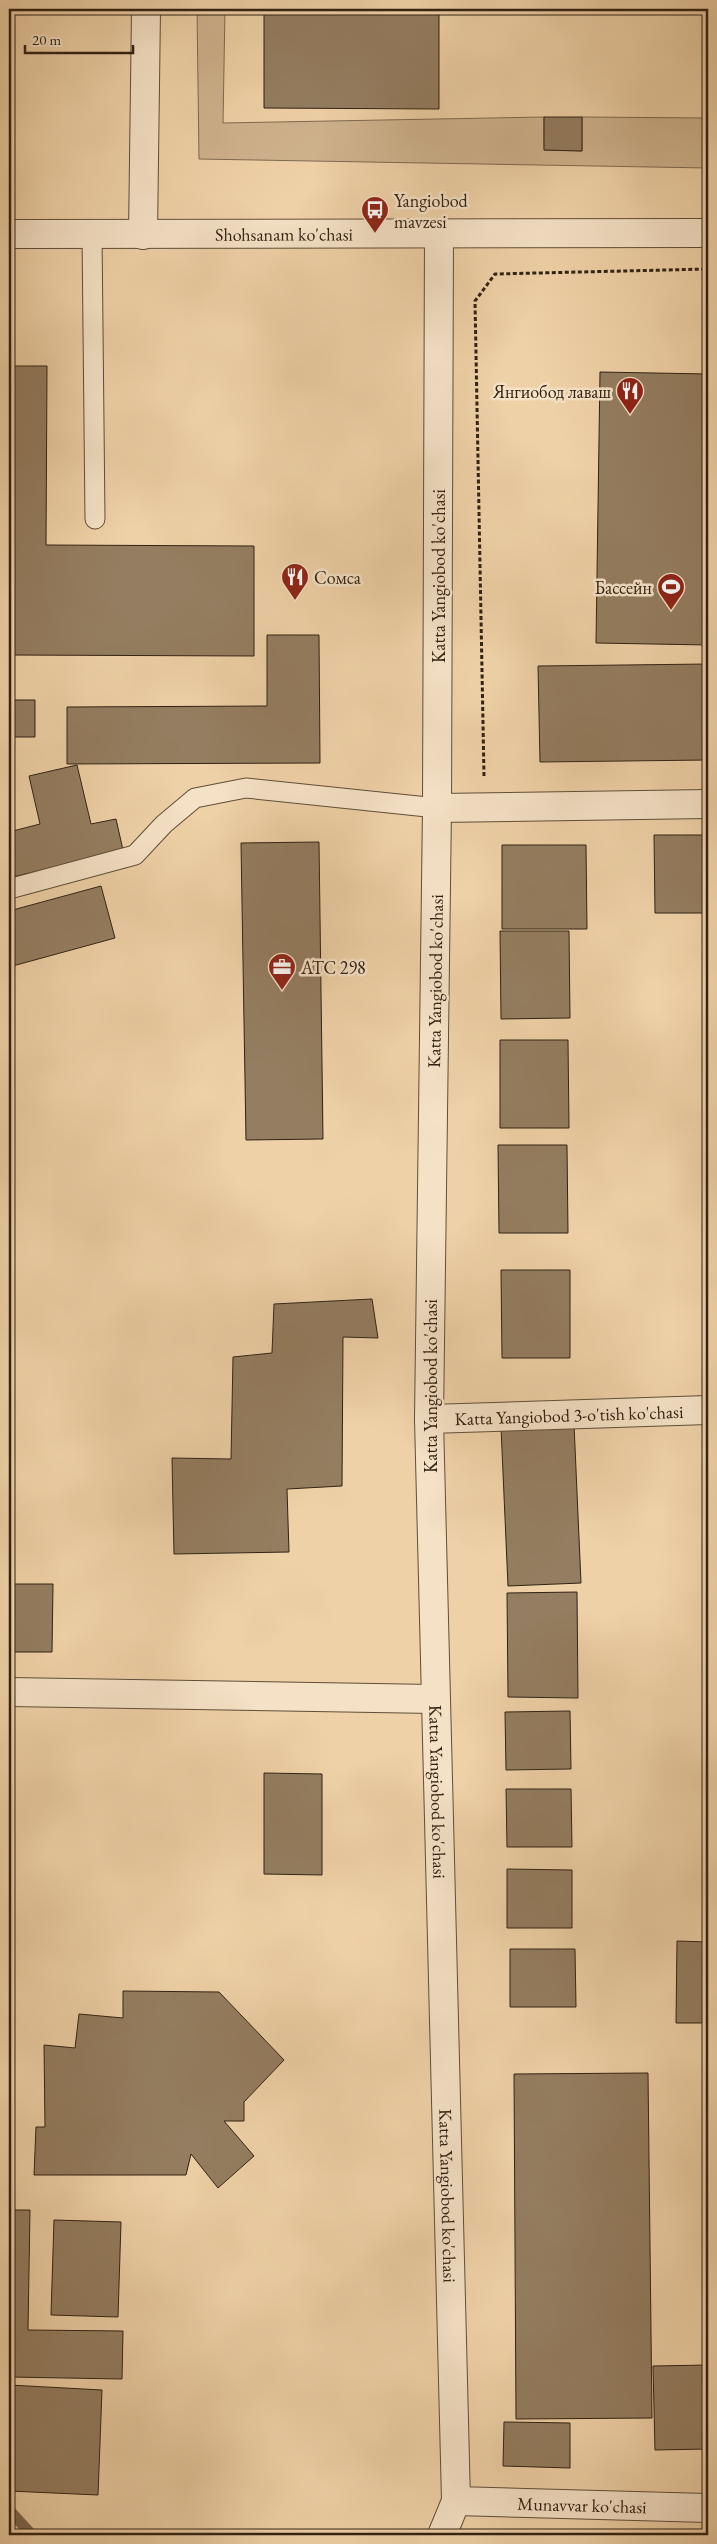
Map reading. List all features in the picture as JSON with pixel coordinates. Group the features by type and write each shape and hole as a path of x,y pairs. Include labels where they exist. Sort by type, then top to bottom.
{"street":[{"path":"144,234 146,9"},
{"name":"Shohsanam ko'chasi","path":"9,234 708,234"},
{"name":"Katta Yangiobod ko'chasi","path":"439,234 437,808 429,1418 434,1699 456,2501 442,2535"},
{"path":"437,808 708,804"},
{"name":"Katta Yangiobod 3-o'tish ko'chasi","path":"429,1418 708,1410"},
{"path":"9,1692 434,1699"},
{"name":"Munavvar ko'chasi","path":"456,2501 708,2508"}],"lane":[{"path":"92,234 95,519"},
{"path":"9,889 135,855 164,824 195,798 246,788 437,808"}],"path":[{"path":"485,807 475,301 495,274 708,269"}],"shaded area":[{"path":"197,9 225,9 223,123 544,117 544,150 582,151 582,117 708,118 708,168 199,159"}],"building":[{"path":"264,9 439,9 439,109 264,108"},
{"path":"544,117 582,117 582,151 544,150"},
{"path":"9,366 47,366 46,545 254,546 254,656 9,655"},
{"path":"600,372 708,374 708,645 596,643"},
{"path":"267,635 319,635 320,763 67,764 67,707 267,706"},
{"path":"708,664 708,760 540,762 538,666"},
{"path":"9,700 35,700 35,737 9,737"},
{"path":"77,765 91,824 116,819 123,850 9,878 9,832 40,824 29,776"},
{"path":"654,835 708,835 708,913 655,913"},
{"name":"АТС 298","path":"319,842 323,1139 246,1140 241,843"},
{"path":"502,845 586,845 587,929 502,929"},
{"path":"101,886 115,938 9,967 9,911"},
{"path":"500,931 569,931 570,1018 501,1019"},
{"path":"500,1040 568,1040 569,1128 500,1128"},
{"path":"498,1145 567,1145 568,1233 499,1233"},
{"path":"501,1270 570,1270 570,1358 502,1358"},
{"path":"372,1299 378,1338 343,1337 342,1486 287,1489 289,1552 174,1554 172,1458 231,1459 233,1357 272,1353 274,1304"},
{"path":"574,1424 581,1583 508,1586 501,1427"},
{"path":"9,1584 53,1584 52,1652 9,1652"},
{"path":"577,1592 578,1698 508,1697 507,1593"},
{"path":"570,1711 571,1769 506,1770 505,1712"},
{"path":"264,1773 322,1774 322,1875 264,1874"},
{"path":"506,1789 571,1789 572,1847 507,1847"},
{"path":"507,1869 572,1870 572,1928 507,1928"},
{"path":"677,1941 708,1942 708,2023 676,2023"},
{"path":"510,1949 575,1949 576,2007 510,2007"},
{"path":"123,1991 219,1992 284,2060 244,2102 244,2121 224,2121 254,2156 218,2188 191,2154 186,2175 34,2175 36,2127 45,2127 44,2045 75,2048 79,2014 123,2018"},
{"path":"648,2073 652,2418 516,2419 514,2074"},
{"path":"9,2210 30,2210 28,2330 123,2331 122,2379 9,2377"},
{"path":"54,2220 121,2222 118,2317 51,2315"},
{"path":"708,2365 708,2449 655,2450 653,2366"},
{"path":"9,2385 102,2390 98,2495 9,2491"},
{"path":"504,2422 570,2423 570,2468 503,2466"}],"waterway":[{"path":"9,2510 32,2535"}],"place":[{"name":"Yangiobod mavzesi","path":"375,234"},
{"name":"Янгиобод лаваш","path":"630,415"},
{"name":"Сомса","path":"295,601"},
{"name":"Бассейн","path":"671,611"},
{"name":"АТС 298","path":"282,991"}]}
